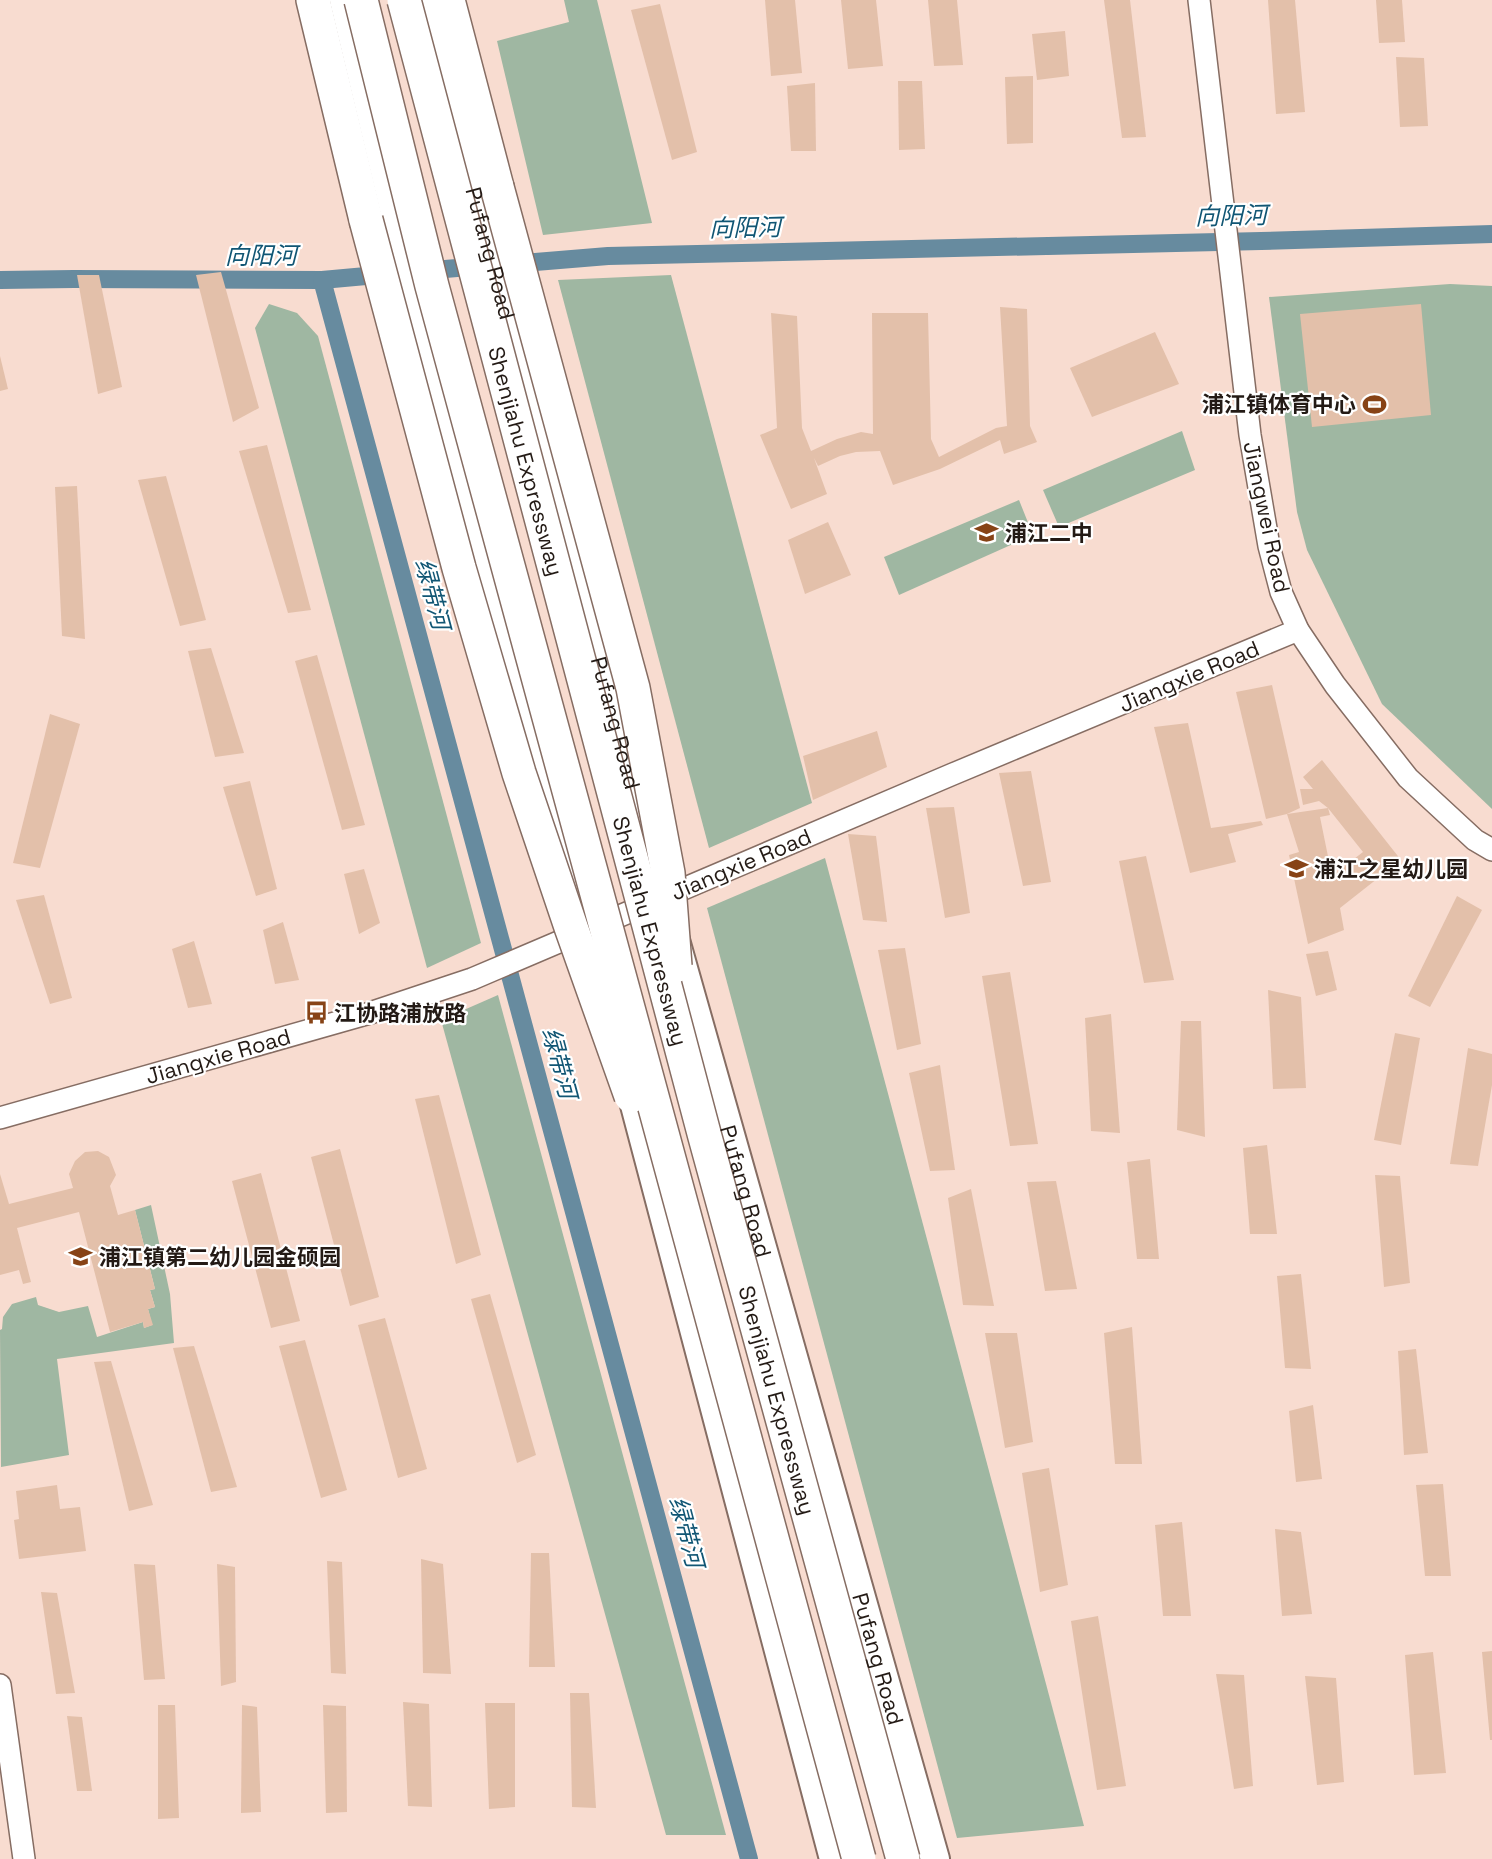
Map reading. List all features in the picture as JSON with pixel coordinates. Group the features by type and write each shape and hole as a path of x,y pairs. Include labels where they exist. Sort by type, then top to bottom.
{"highway":[{"path":"313,0 366,220 459,568 519,773 648,1143 693,1250"},
{"name":"Shenjiahu Expressway","path":"361,0 432,286 859,1859"},
{"name":"Shenjiahu Expressway","path":"404,0 681,1043 903,1859"},
{"path":"448,0 633,688 668,873 681,1043"}],"main road":[{"path":"344,0 421,314 588,930 834,1859"},
{"name":"Pufang Road","path":"423,0 663,897 935,1859"}],"street":[{"name":"Jiangwei Road","path":"1199,0 1250,435 1269,546 1281,592 1298,630 1335,685 1408,778 1475,840 1492,850"},
{"name":"Jiangxie Road","path":"0,1118 370,1014 472,980 542,948 1298,630"},
{"path":"0,1685 24,1859"}],"green space":[{"path":"564,0 597,0 652,223 543,235 497,41 569,22"},
{"path":"671,275 812,803 709,848 558,280"},
{"path":"1450,284 1492,286 1492,809 1382,704 1307,550 1297,512 1269,297"},
{"path":"269,304 297,313 318,336 481,943 427,968 255,328"},
{"path":"1182,431 1195,470 1059,527 1043,490"},
{"path":"1019,500 1033,535 899,595 884,557"},
{"path":"825,858 1084,1826 957,1838 707,908"},
{"path":"498,995 726,1835 666,1835 441,1020"},
{"path":"151,1205 170,1294 174,1343 57,1359 69,1455 1,1467 0,1330 3,1317 12,1304 36,1297 38,1305 59,1312 88,1306 97,1337 143,1322 144,1328 152,1325 148,1309 155,1307 150,1290 155,1289 135,1210"}],"building":[{"path":"765,0 795,0 802,73 771,76"},
{"path":"841,0 876,0 883,66 848,69"},
{"path":"928,0 957,0 963,65 934,66"},
{"path":"1104,0 1130,0 1146,137 1122,138"},
{"path":"1268,0 1295,0 1305,112 1276,114"},
{"path":"1376,0 1402,0 1405,42 1379,43"},
{"path":"660,4 697,152 672,160 631,10"},
{"path":"1065,31 1069,76 1037,80 1032,34"},
{"path":"1396,57 1424,58 1428,126 1400,127"},
{"path":"1033,76 1033,143 1007,144 1005,77"},
{"path":"898,81 922,81 925,149 899,150"},
{"path":"815,83 816,151 791,151 787,86"},
{"path":"221,272 259,408 233,422 196,275"},
{"path":"77,275 99,275 122,387 98,394"},
{"path":"1421,304 1431,415 1312,427 1300,314"},
{"path":"1000,307 1027,309 1030,426 1037,442 1004,454 1000,440 940,469 893,485 880,451 856,452 818,466 814,458 827,494 791,509 760,435 777,428 771,313 797,316 802,428 811,451 837,439 861,432 873,434 872,313 928,313 931,439 939,457 996,428 1007,426"},
{"path":"1155,332 1179,384 1092,417 1070,368"},
{"path":"0,356 8,389 0,391"},
{"path":"267,445 311,610 288,613 239,451"},
{"path":"166,476 206,620 180,626 138,480"},
{"path":"77,486 85,639 62,636 55,487"},
{"path":"828,522 851,575 805,594 788,540"},
{"path":"211,648 244,753 215,757 188,651"},
{"path":"317,655 365,825 342,830 295,661"},
{"path":"1272,685 1300,808 1266,819 1236,692"},
{"path":"50,714 80,724 40,868 13,863"},
{"path":"1188,723 1211,828 1261,821 1263,825 1228,834 1236,862 1190,873 1154,727"},
{"path":"877,731 887,767 813,800 803,756"},
{"path":"1322,760 1401,860 1340,908 1344,930 1308,944 1289,855 1299,852 1287,814 1328,808 1319,801 1303,805 1300,789 1313,789 1303,777","holes":["1328,808 1363,852 1332,876 1320,817 1330,815"]},
{"path":"1031,771 1051,882 1023,886 999,773"},
{"path":"250,781 277,889 256,896 223,787"},
{"path":"954,807 970,913 945,918 926,808"},
{"path":"848,834 876,836 887,922 863,920"},
{"path":"1146,856 1174,980 1144,983 1119,861"},
{"path":"364,869 380,923 359,934 344,874"},
{"path":"44,895 72,998 50,1004 16,900"},
{"path":"1457,896 1482,910 1430,1007 1408,996"},
{"path":"283,922 299,980 275,984 263,930"},
{"path":"194,941 212,1004 188,1008 172,949"},
{"path":"905,948 921,1044 897,1050 878,950"},
{"path":"1328,951 1337,990 1316,996 1306,954"},
{"path":"1010,972 1038,1144 1010,1146 982,976"},
{"path":"1268,990 1301,997 1306,1088 1273,1089"},
{"path":"1111,1014 1120,1133 1091,1131 1085,1018"},
{"path":"1181,1021 1201,1021 1205,1137 1177,1130"},
{"path":"1395,1033 1420,1038 1401,1145 1374,1140"},
{"path":"1468,1048 1492,1054 1492,1085 1478,1166 1450,1164"},
{"path":"940,1065 955,1170 930,1171 909,1073"},
{"path":"439,1095 481,1255 456,1264 415,1099"},
{"path":"1267,1145 1277,1234 1250,1234 1243,1148"},
{"path":"340,1149 379,1297 350,1306 311,1157"},
{"path":"98,1151 109,1157 116,1175 110,1186 118,1215 135,1210 155,1289 150,1290 155,1307 148,1309 153,1325 144,1328 143,1322 110,1332 79,1212 17,1228 31,1282 23,1284 19,1270 0,1275 0,1174 9,1204 73,1188 69,1174 75,1161 85,1152"},
{"path":"1150,1159 1159,1259 1137,1259 1127,1162"},
{"path":"261,1173 300,1321 271,1328 232,1181"},
{"path":"1375,1175 1400,1176 1410,1283 1384,1287"},
{"path":"1056,1181 1077,1289 1045,1291 1027,1182"},
{"path":"971,1189 994,1306 963,1305 948,1198"},
{"path":"1301,1274 1311,1369 1285,1368 1277,1276"},
{"path":"490,1294 536,1455 517,1463 471,1299"},
{"path":"385,1318 427,1469 398,1478 358,1325"},
{"path":"1132,1327 1142,1464 1115,1464 1104,1333"},
{"path":"985,1333 1017,1333 1033,1442 1005,1448"},
{"path":"305,1340 347,1490 321,1498 279,1346"},
{"path":"194,1346 237,1487 211,1492 173,1348"},
{"path":"1416,1349 1428,1453 1404,1455 1398,1351"},
{"path":"111,1361 153,1505 129,1511 94,1362"},
{"path":"1313,1405 1322,1479 1296,1482 1289,1411"},
{"path":"1049,1468 1068,1585 1040,1592 1022,1473"},
{"path":"1443,1484 1451,1576 1425,1576 1416,1485"},
{"path":"57,1485 60,1509 80,1507 86,1551 19,1559 14,1520 19,1519 16,1491"},
{"path":"1182,1522 1191,1616 1163,1616 1155,1525"},
{"path":"1275,1529 1301,1532 1312,1614 1282,1616"},
{"path":"531,1553 549,1553 555,1667 529,1667"},
{"path":"421,1559 443,1564 451,1674 423,1673"},
{"path":"327,1561 342,1562 346,1674 331,1673"},
{"path":"134,1564 155,1565 165,1679 144,1680"},
{"path":"217,1564 235,1567 236,1682 221,1686"},
{"path":"41,1592 57,1593 75,1693 56,1694"},
{"path":"1098,1616 1126,1786 1097,1790 1071,1621"},
{"path":"1492,1651 1492,1740 1490,1740 1482,1652"},
{"path":"1433,1652 1446,1773 1414,1775 1405,1655"},
{"path":"1216,1674 1244,1675 1253,1786 1234,1789"},
{"path":"1305,1676 1336,1678 1344,1782 1317,1785"},
{"path":"570,1693 589,1693 596,1808 572,1807"},
{"path":"403,1702 429,1704 432,1807 408,1806"},
{"path":"485,1703 515,1703 515,1807 489,1809"},
{"path":"158,1705 175,1705 179,1818 158,1819"},
{"path":"242,1705 257,1707 261,1812 241,1813"},
{"path":"323,1705 346,1706 347,1812 326,1813"},
{"path":"67,1716 82,1717 92,1791 77,1791"}],"waterway":[{"name":"向阳河","path":"511,264 608,256 1492,234"},
{"name":"向阳河","path":"421,271 481,266"},
{"name":"向阳河","path":"0,280 322,280 388,274"},
{"name":"绿带河","path":"322,280 749,1859"}],"place":[{"name":"浦江镇体育中心","path":"1374,404"},
{"name":"浦江二中","path":"987,533"},
{"name":"浦江之星幼儿园","path":"1296,869"},
{"name":"江协路浦放路","path":"316,1013"},
{"name":"浦江镇第二幼儿园金硕园","path":"81,1257"}]}
